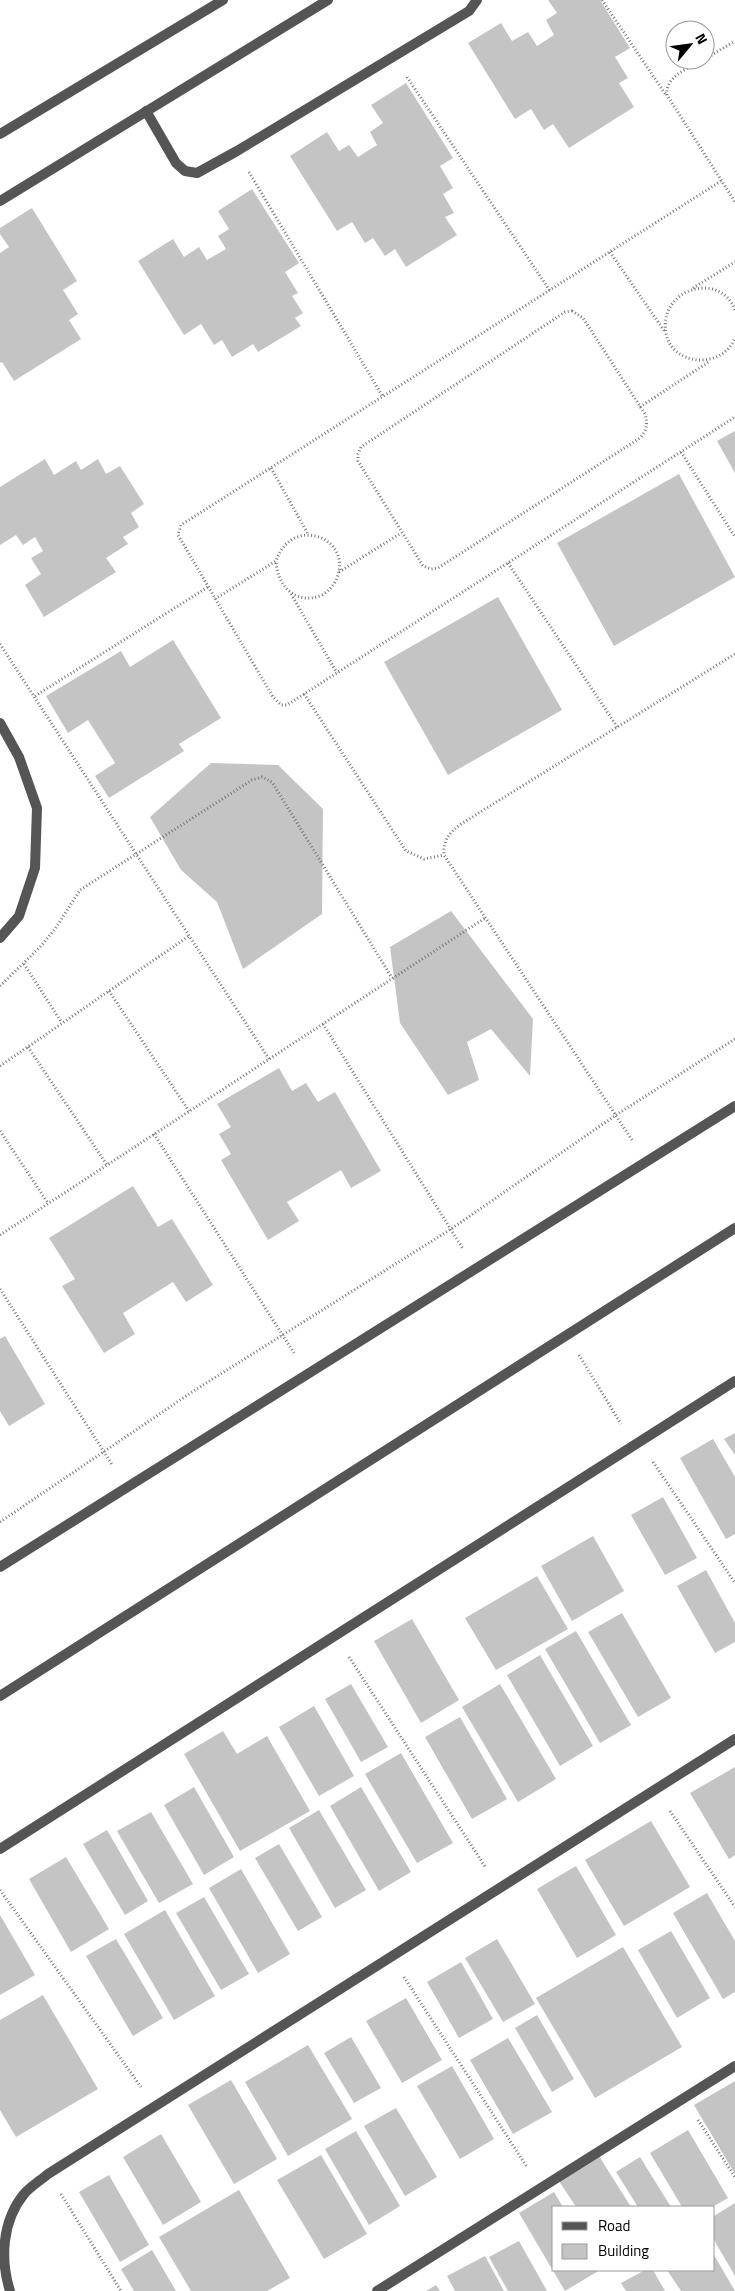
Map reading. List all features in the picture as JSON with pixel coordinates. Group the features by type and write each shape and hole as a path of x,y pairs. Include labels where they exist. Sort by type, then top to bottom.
{"street":[{"path":"0,134 223,0"},
{"path":"0,202 328,0"},
{"path":"146,111 176,163 185,172 203,171 469,11 477,0"},
{"path":"0,724 19,757 37,808 35,868 19,916 0,938"},
{"path":"0,1567 735,1106"},
{"path":"0,1696 735,1228"},
{"path":"0,1849 735,1381"},
{"path":"10,2291 4,2278 2,2247 8,2218 25,2193 48,2174 735,1739"},
{"path":"377,2291 735,2066"}],"path":[{"path":"602,0 667,95 735,202"},
{"path":"715,53 735,41"},
{"path":"394,57 550,291"},
{"path":"667,95 666,89 673,78 686,70"},
{"path":"237,151 383,396"},
{"path":"721,181 181,525 178,530 180,541 276,702 287,705 735,417"},
{"path":"610,252 666,334 672,347 683,356 696,361 710,360"},
{"path":"666,334 666,319 670,307 678,296 735,262"},
{"path":"690,290 703,288 715,290 726,297 735,310"},
{"path":"572,311 582,318 645,414 647,426 640,438 438,568 431,569 423,566 402,533 358,461 361,447 565,312 572,311"},
{"path":"640,407 710,360 723,355 735,338"},
{"path":"681,452 735,537"},
{"path":"271,468 308,534"},
{"path":"339,572 402,533"},
{"path":"292,594 303,598 316,597 326,592 334,584 339,572 339,561 332,546 320,536 308,534 297,536 288,541 280,551 276,561 277,574 282,585 292,594 337,673"},
{"path":"215,599 276,561"},
{"path":"508,563 618,728"},
{"path":"35,696 208,587"},
{"path":"0,644 269,1059"},
{"path":"646,1162 444,855 443,846 446,837 453,830 735,654"},
{"path":"304,694 406,851 424,860 444,855"},
{"path":"0,986 24,964 55,929 80,890 252,780 262,777 272,782 392,978"},
{"path":"0,1235 486,918"},
{"path":"0,1066 189,936"},
{"path":"24,964 62,1023"},
{"path":"109,991 189,1111"},
{"path":"322,1024 475,1269"},
{"path":"0,1522 282,1334 450,1229 616,1115 735,1039"},
{"path":"28,1047 107,1165"},
{"path":"0,1131 48,1203"},
{"path":"154,1134 307,1374"},
{"path":"0,1289 128,1488"},
{"path":"567,1335 637,1444 735,1583"},
{"path":"335,1636 500,1889"},
{"path":"655,1790 735,1907"},
{"path":"0,1890 156,2107"},
{"path":"391,1958 541,2188"},
{"path":"684,2098 735,2177"},
{"path":"48,2174 122,2291"}],"building":[{"path":"548,0 600,0 630,48 615,57 628,78 619,83 634,107 569,148 553,124 544,130 531,109 515,119 468,43 501,23 512,41 528,32 537,46 554,35 546,20 557,13"},
{"path":"406,83 453,158 440,166 453,188 443,194 454,213 445,217 457,235 406,267 395,249 385,256 373,238 365,243 352,222 337,231 290,156 327,132 339,151 349,145 358,157 377,145 370,132 383,123 371,105"},
{"path":"252,189 299,263 285,272 298,293 292,296 303,313 295,318 301,326 258,352 253,344 232,357 222,340 214,345 201,324 184,335 138,261 173,239 184,257 199,247 207,260 226,249 218,236 229,229 218,211"},
{"path":"32,208 77,281 63,290 78,314 69,320 81,339 14,381 2,362 0,363 0,253 9,247 0,234 0,228"},
{"path":"735,431 735,473 717,441"},
{"path":"45,459 54,475 76,461 81,470 98,459 106,474 120,466 144,504 131,513 139,527 123,537 128,544 106,558 116,572 44,617 25,585 41,574 31,558 43,551 35,537 23,545 16,535 0,545 0,487"},
{"path":"679,474 735,577 614,646 557,543"},
{"path":"498,597 562,710 448,775 384,662"},
{"path":"173,640 221,718 179,744 184,751 109,798 95,776 115,763 88,720 68,733 46,696 121,651 130,667"},
{"path":"211,763 278,765 323,809 322,914 243,969 217,902 181,870 150,817"},
{"path":"451,911 533,1019 530,1076 491,1029 467,1042 479,1080 448,1095 400,1023 390,947"},
{"path":"279,1068 292,1091 306,1083 318,1102 335,1092 381,1171 351,1188 341,1170 287,1202 299,1221 268,1240 221,1160 231,1154 219,1134 231,1127 217,1104"},
{"path":"133,1186 158,1227 172,1219 213,1285 186,1302 173,1282 123,1313 135,1334 104,1353 62,1286 75,1279 49,1238"},
{"path":"5,1336 45,1404 9,1426 0,1411 0,1339"},
{"path":"735,1433 735,1455 724,1439"},
{"path":"713,1439 735,1477 735,1534 726,1539 680,1458"},
{"path":"663,1497 697,1558 665,1575 631,1515"},
{"path":"593,1536 624,1591 572,1621 541,1566"},
{"path":"706,1570 735,1623 735,1642 715,1653 677,1586"},
{"path":"537,1576 568,1629 496,1670 465,1618"},
{"path":"622,1613 671,1698 638,1717 588,1632"},
{"path":"412,1619 459,1700 421,1723 374,1641"},
{"path":"576,1631 631,1725 600,1743 545,1649"},
{"path":"540,1655 593,1746 560,1766 507,1675"},
{"path":"351,1684 388,1747 361,1762 325,1699"},
{"path":"500,1684 556,1779 518,1802 462,1707"},
{"path":"314,1706 354,1776 319,1796 279,1727"},
{"path":"460,1717 507,1799 472,1819 425,1737"},
{"path":"223,1731 237,1754 267,1736 310,1811 240,1851 184,1754"},
{"path":"401,1753 453,1843 417,1863 365,1774"},
{"path":"735,1767 735,1855 729,1859 690,1793"},
{"path":"194,1787 234,1857 204,1875 164,1805"},
{"path":"361,1787 411,1872 379,1891 330,1806"},
{"path":"319,1810 366,1890 335,1908 289,1828"},
{"path":"151,1812 193,1884 159,1903 117,1831"},
{"path":"651,1821 690,1887 624,1926 585,1860"},
{"path":"107,1830 148,1901 125,1915 83,1844"},
{"path":"279,1844 322,1917 298,1931 255,1858"},
{"path":"66,1857 109,1929 71,1952 29,1879"},
{"path":"576,1866 616,1935 577,1958 537,1889"},
{"path":"241,1869 290,1954 258,1973 209,1888"},
{"path":"707,1893 735,1941 735,1992 723,1999 673,1913"},
{"path":"204,1897 249,1974 221,1990 176,1913"},
{"path":"165,1910 215,1996 174,2020 124,1934"},
{"path":"0,1915 35,1975 0,1995"},
{"path":"671,1931 710,1998 677,2018 638,1950"},
{"path":"116,1939 163,2018 133,2036 86,1956"},
{"path":"497,1939 535,2004 503,2022 465,1958"},
{"path":"623,1947 682,2047 595,2098 536,1998"},
{"path":"461,1962 493,2019 459,2038 427,1982"},
{"path":"43,1995 98,2089 16,2137 0,2110 0,2020"},
{"path":"406,1998 442,2060 402,2083 366,2021"},
{"path":"537,2015 574,2079 552,2092 515,2028"},
{"path":"351,2037 381,2088 354,2103 324,2053"},
{"path":"508,2038 552,2112 513,2134 470,2060"},
{"path":"308,2045 352,2119 288,2156 245,2082"},
{"path":"452,2066 494,2139 460,2159 417,2086"},
{"path":"231,2080 277,2159 234,2184 188,2105"},
{"path":"735,2081 735,2174 694,2105"},
{"path":"396,2108 437,2177 405,2196 364,2126"},
{"path":"688,2130 728,2198 714,2206 681,2206 650,2153"},
{"path":"356,2131 400,2206 369,2225 325,2149"},
{"path":"161,2134 201,2202 163,2225 123,2157"},
{"path":"321,2155 367,2234 324,2259 277,2180"},
{"path":"599,2156 630,2206 575,2206 559,2181"},
{"path":"640,2157 670,2206 637,2206 616,2172"},
{"path":"109,2175 149,2245 120,2262 79,2192"},
{"path":"239,2190 290,2278 267,2291 191,2291 159,2237"},
{"path":"554,2192 562,2206 552,2206 552,2269 519,2213"},
{"path":"735,2203 735,2276 715,2242 715,2215"},
{"path":"519,2241 547,2291 508,2291 489,2257"},
{"path":"152,2250 176,2291 134,2291 121,2269"},
{"path":"485,2256 504,2291 455,2291 447,2276"},
{"path":"715,2257 735,2291 681,2291 668,2271 715,2271"},
{"path":"553,2271 598,2271 565,2291"},
{"path":"643,2271 654,2271 665,2291 626,2291 621,2283"},
{"path":"436,2285 440,2291 426,2291"}]}
